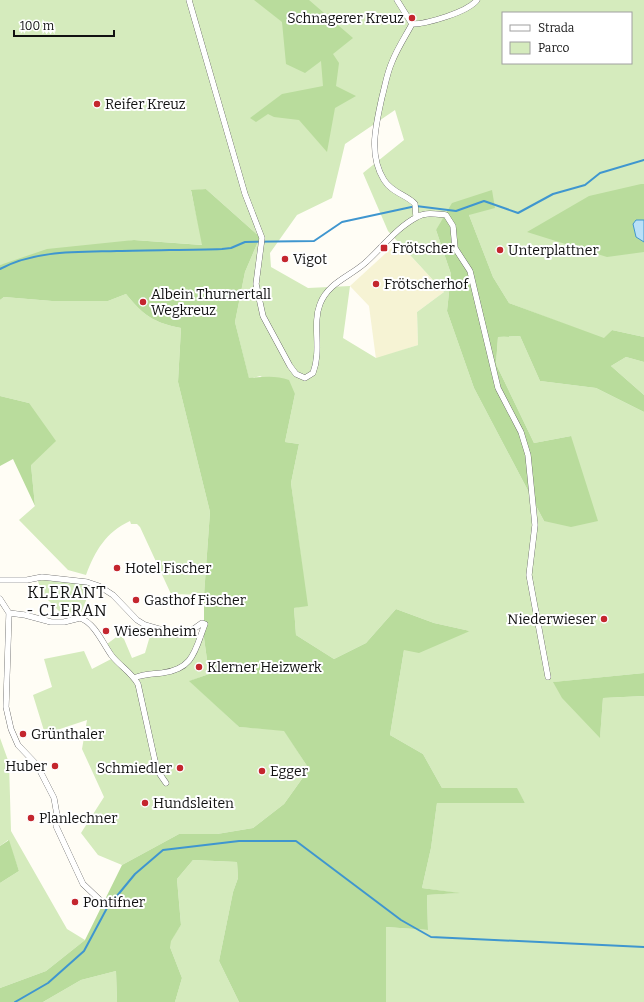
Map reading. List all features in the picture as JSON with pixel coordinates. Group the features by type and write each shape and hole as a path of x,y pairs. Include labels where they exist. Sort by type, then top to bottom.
{"street":[{"path":"189,0 245,194 262,238 256,284 263,316 290,366 296,374 304,378 313,373 316,364 318,309 324,296 334,285 366,263 383,244 417,214 426,213 446,215 453,226 455,248 470,271 498,388 521,432 528,455 535,525 529,575 548,677"},
{"path":"396,0 412,24"},
{"path":"412,24 421,24 463,10 477,0"},
{"path":"412,24 398,49 388,75 376,123 374,145 376,159 385,181 393,190 415,204 417,214"},
{"path":"0,580 27,580 42,576 87,582 113,595 140,622 176,634 184,635 202,623 205,624 194,652 184,667 173,672 134,678"},
{"path":"0,599 9,614 6,707 11,729 18,745 37,765 54,798 57,815 56,826 83,884 101,901"},
{"path":"9,614 25,614 51,622 83,618 91,626 112,656 134,678 141,693 157,770 166,783"}],"shaded area":[{"name":"Frötscher","path":"398,242 444,292 417,312 418,345 376,359 369,306 350,286"}],"green space":[{"path":"0,0 644,0 644,337 612,330 604,339 509,303 493,277 469,215 492,190 436,230 451,274 447,311 474,388 544,521 571,436 534,443 496,364 498,337 520,336 540,381 596,388 644,412 644,673 554,682 600,737 603,698 644,696 644,1002 386,1002 386,927 428,930 427,895 457,893 422,888 431,848 437,803 525,803 516,788 442,788 423,754 390,735 404,650 470,631 434,623 396,609 366,643 334,659 296,635 294,608 307,605 291,483 299,444 285,442 295,394 260,376 249,379 235,322 245,272 260,237 206,189 191,191 203,245 134,240 0,265","holes":["395,110 404,140 363,173 388,231 444,292 417,312 418,345 376,358 343,338 350,286 308,288 271,267 270,253 297,215 332,198 345,144"]},
{"path":"254,0 309,0 353,38 333,54 339,63 336,86 356,96 335,108 327,152 299,120 274,117 268,114 256,122 250,118 282,94 323,86 321,61 305,73 286,64 282,22"},
{"path":"644,184 644,252 607,257 527,232 589,196"},
{"path":"206,189 260,237 245,272 235,322 249,378 284,378 289,380 295,394 285,442 299,444 291,483 308,606 294,608 296,635 334,659 366,643 396,609 434,623 470,631 419,653 404,650 390,735 423,754 442,788 517,788 525,803 437,803 431,848 422,888 460,893 427,895 428,930 386,927 386,1002 239,1002 219,961 233,892 238,878 237,862 193,860 177,879 181,925 171,941 170,947 182,978 175,1002 117,1002 116,971 81,980 43,1002 0,1002 0,988 46,971 85,940 122,865 179,834 217,834 253,828 284,804 309,769 284,731 239,727 189,681 209,674 204,638 204,595 210,512 178,382 181,328 156,321 144,313 126,294 108,301 52,301 4,297 0,300 0,265 47,249 134,240 202,245 191,190"},
{"path":"492,190 495,208 469,215 493,277 509,303 604,338 612,330 644,337 644,362 626,357 611,366 644,395 644,412 596,388 540,381 520,336 498,337 496,364 534,443 571,436 598,521 571,527 544,521 474,388 447,311 451,274 436,230 452,203"},
{"path":"126,294 144,313 156,321 181,328 178,382 210,512 204,595 171,594 140,527 137,524 131,524 130,521 114,531 102,543 93,558 86,575 68,570 19,520 35,506 31,465 29,403 0,396 0,300 4,297 52,301 108,301"},
{"path":"626,357 644,362 644,395 611,366"},
{"path":"0,396 29,403 56,441 31,465 35,506 13,459 0,466"},
{"path":"44,580 92,586 80,615 66,618 42,594 38,581"},
{"path":"152,629 174,636 204,638 209,674 190,681 239,727 284,730 309,769 284,804 253,828 217,834 179,834 122,865 98,855 81,833 104,797 82,749 87,720 45,734 33,695 52,687 44,659 84,651 92,669 115,657 107,644 119,635 124,639 132,658 145,653"},
{"path":"644,673 644,696 603,698 600,738 562,698 553,682"},
{"path":"0,738 9,763 11,831 67,929 85,940 46,971 0,988 0,883 19,871 8,840 0,846"},
{"path":"9,840 19,871 0,883 0,846"},
{"path":"193,860 237,862 238,878 233,892 219,961 239,1002 175,1002 182,978 170,947 170,941 181,925 177,879"},
{"path":"116,971 117,1002 43,1002 81,980"}],"water":[{"path":"636,220 644,220 644,242 636,237 633,224"}],"waterway":[{"path":"0,269 28,258 57,253 222,249 231,248 245,242 314,241 342,222 416,206 456,211 484,201 518,213 553,194 585,185 600,173 644,160"},
{"path":"15,1002 48,983 84,951 107,908 135,874 163,850 239,841 296,841 401,920 431,937 644,947"}],"place":[{"name":"Schnagerer Kreuz","path":"412,18"},
{"name":"Reifer Kreuz","path":"97,104"},
{"name":"Frötscher","path":"384,248"},
{"name":"Unterplattner","path":"500,250"},
{"name":"Vigot","path":"285,259"},
{"name":"Frötscherhof","path":"376,284"},
{"name":"Albein Thurnertall Wegkreuz","path":"143,302"},
{"name":"Hotel Fischer","path":"117,568"},
{"name":"Gasthof Fischer","path":"136,600"},
{"name":"Niederwieser","path":"604,619"},
{"name":"Wiesenheim","path":"106,631"},
{"name":"Klerner Heizwerk","path":"199,667"},
{"name":"Grünthaler","path":"23,734"},
{"name":"Huber","path":"55,766"},
{"name":"Schmiedler","path":"180,768"},
{"name":"Egger","path":"262,771"},
{"name":"Hundsleiten","path":"145,803"},
{"name":"Planlechner","path":"31,818"},
{"name":"Pontifner","path":"75,902"}],"district":[{"name":"KLERANT - CLERAN","path":"67,601"}]}
